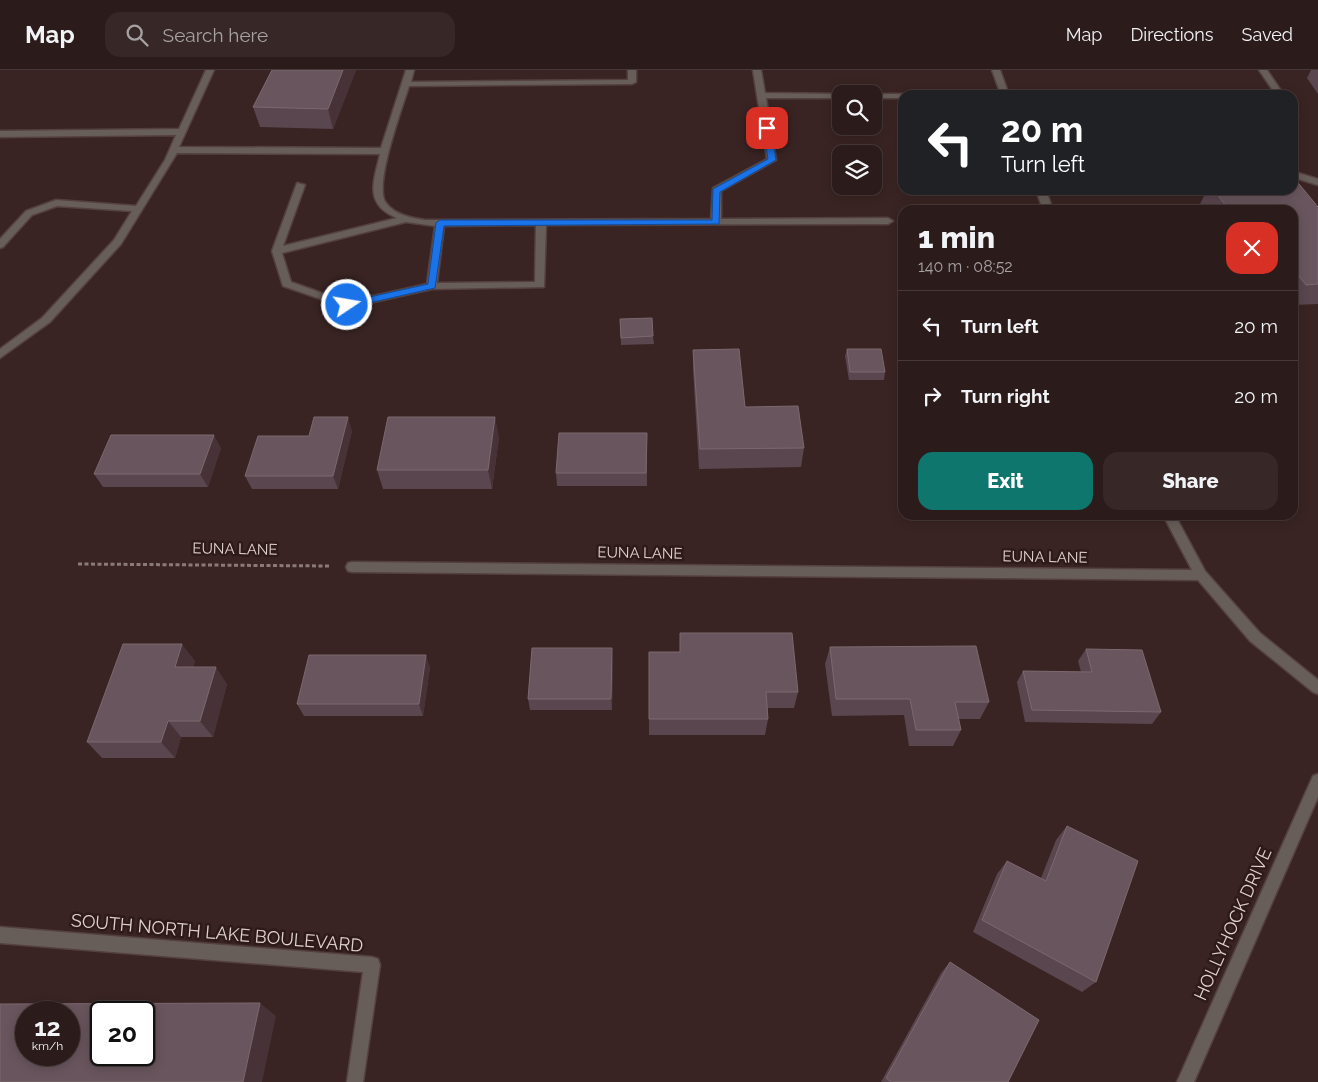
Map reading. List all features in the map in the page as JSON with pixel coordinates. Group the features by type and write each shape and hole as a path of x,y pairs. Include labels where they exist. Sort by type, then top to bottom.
{"street":[{"path":"0,354 46,320 118,242 173,150 210,70"},
{"path":"410,70 385,152 377,189 379,198 388,210 406,219 440,223 888,221"},
{"path":"406,84 632,82 632,70"},
{"path":"716,222 716,190 772,160 757,70"},
{"path":"996,70 1003,90"},
{"path":"1263,70 1277,90"},
{"path":"762,95 832,96"},
{"path":"882,96 898,96"},
{"path":"0,134 181,132"},
{"path":"173,150 385,152"},
{"path":"1298,176 1318,182"},
{"path":"300,184 277,251 287,284 347,305 432,286 540,285 541,223"},
{"path":"0,245 28,213 56,203 139,209"},
{"path":"277,251 406,219"},
{"path":"432,286 440,223"},
{"path":"1172,520 1201,575 1256,637 1318,688"},
{"name":"EUNA LANE","path":"352,567 1201,575"},
{"name":"HOLLYHOCK DRIVE","path":"1185,1082 1318,781"},
{"name":"SOUTH NORTH LAKE BOULEVARD","path":"0,935 372,965 355,1082"}],"path":[{"name":"EUNA LANE","path":"78,564 352,567"}],"building":[{"path":"272,70 343,70 328,109 253,107"},
{"path":"1298,183 1318,207 1318,284 1306,285 1298,275 1298,205 1225,205 1218,195 1298,195"},
{"path":"652,318 653,336 621,338 620,319"},
{"path":"739,349 745,407 798,406 804,448 700,449 693,350"},
{"path":"847,349 881,349 885,372 850,372"},
{"path":"314,417 348,417 333,476 245,476 258,436 309,436"},
{"path":"388,417 495,417 488,470 377,470"},
{"path":"559,433 647,433 646,473 556,473"},
{"path":"111,435 214,435 200,474 94,474"},
{"path":"680,633 792,633 798,692 766,692 768,719 649,719 649,652 680,652"},
{"path":"123,644 182,644 175,667 216,667 200,721 168,721 161,742 87,742"},
{"path":"976,646 989,702 955,702 961,730 916,730 910,699 836,699 830,647"},
{"path":"532,648 612,648 611,699 528,699"},
{"path":"1086,649 1142,650 1161,712 1032,710 1023,671 1092,672"},
{"path":"309,655 426,655 419,704 297,704"},
{"path":"1067,826 1138,861 1096,982 982,920 1007,861 1046,881"},
{"path":"950,962 1039,1020 1008,1082 891,1082 886,1078"},
{"path":"155,1003 260,1003 243,1082 0,1082 0,1004 15,1004 15,1066 80,1066 80,1004 90,1004 90,1066 155,1066"}],"route":[{"path":"347,305 432,286 440,223 716,222 716,190 772,160 767,128"}]}
